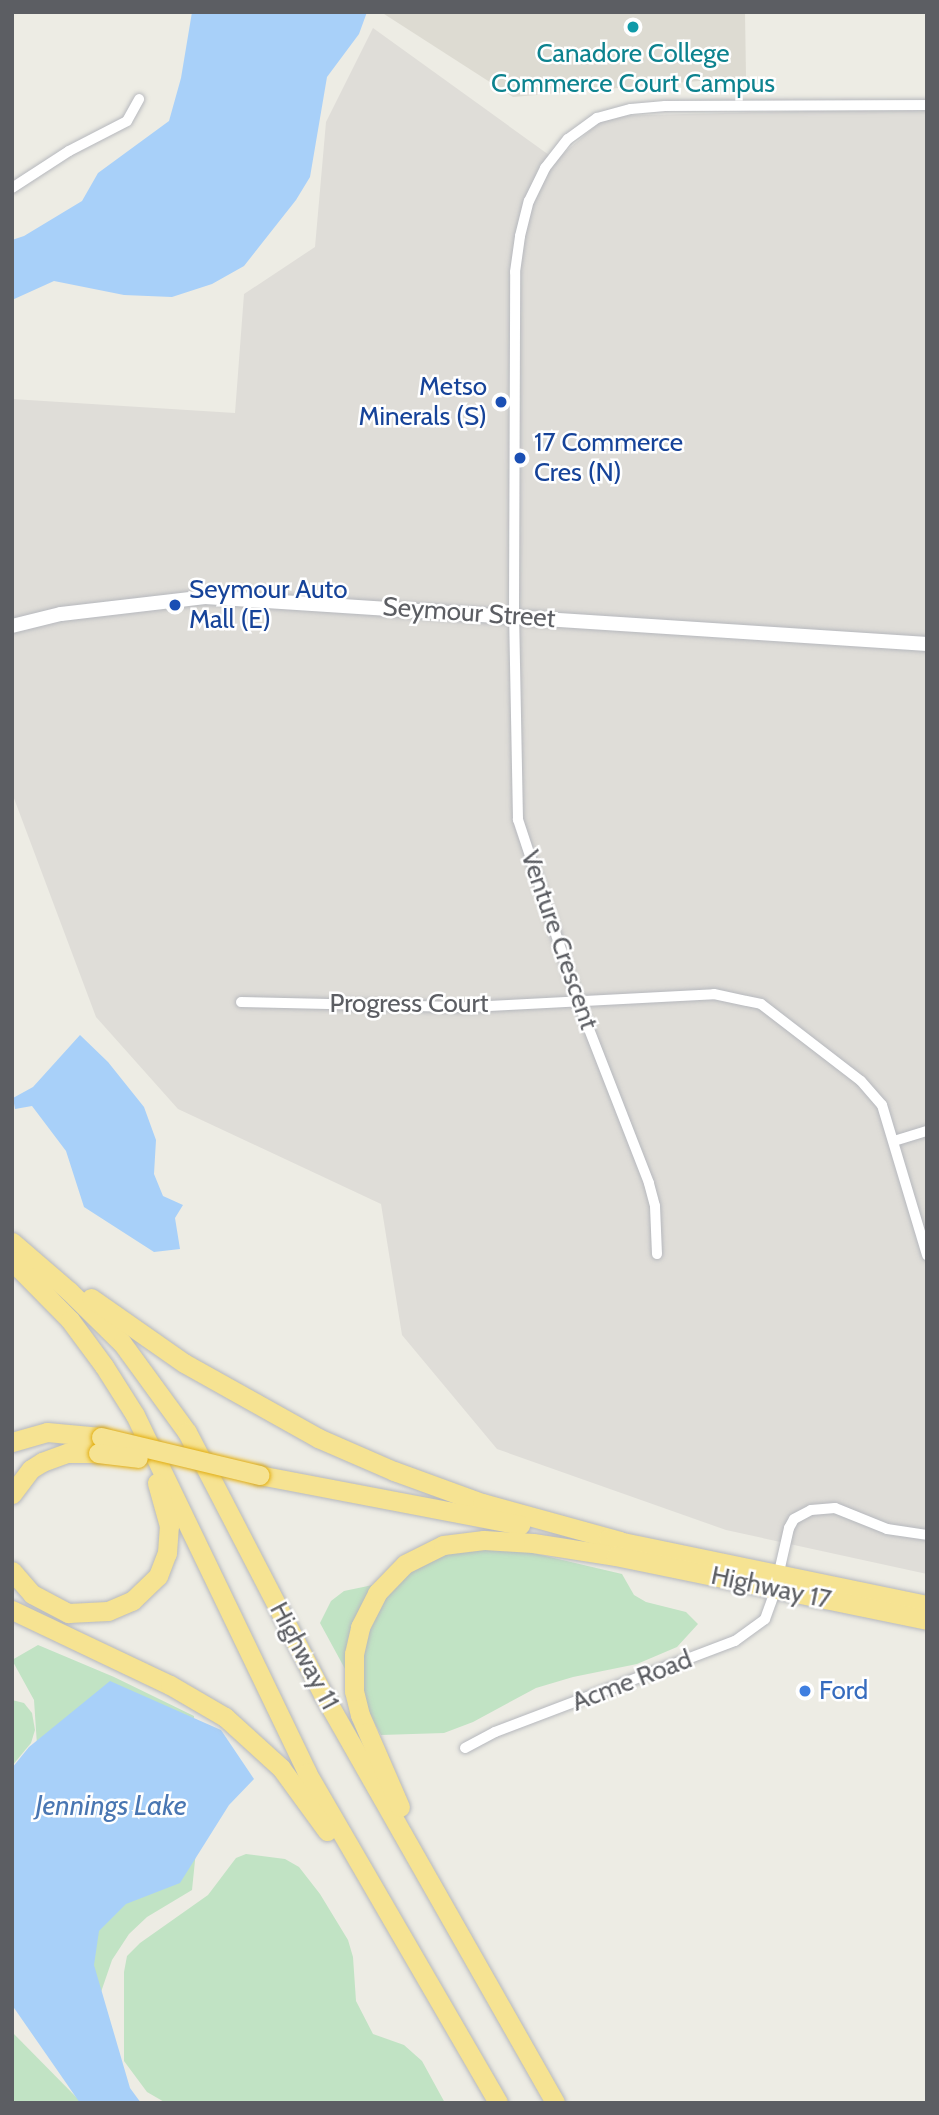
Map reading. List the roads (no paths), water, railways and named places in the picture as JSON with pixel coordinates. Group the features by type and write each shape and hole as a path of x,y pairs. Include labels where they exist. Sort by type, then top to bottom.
{"highway":[{"path":"12,1241 139,1334 288,1423 424,1482 618,1549"},
{"name":"Highway 11","path":"12,1241 122,1343 182,1424 323,1694 555,2103"},
{"name":"Highway 11","path":"12,1261 87,1341 140,1425 307,1773 498,2103"},
{"path":"12,1570 22,1585 42,1602 81,1614 108,1611 132,1601 149,1586 163,1564 169,1526 154,1475 87,1341"},
{"path":"12,1442 47,1432 257,1479 618,1549"},
{"path":"12,1494 31,1469 42,1462 99,1445"},
{"path":"485,1981 364,1728 353,1678 360,1627 377,1593 395,1572 417,1556 443,1545 502,1540 618,1549"},
{"name":"Highway 17","path":"618,1549 927,1605"},
{"name":"Highway 17","path":"778,1580 927,1620"},
{"path":"12,1610 200,1701 258,1745 281,1768 314,1812 444,2011"}],"street":[{"path":"12,188 69,150 127,121 139,99"},
{"name":"Venture Crescent","path":"657,1254 655,1206 649,1183 578,1001 518,820 514,615 515,272 530,201 545,168 568,139 597,118 631,109 664,106 927,105"},
{"name":"Seymour Street","path":"12,626 61,614 205,597 514,615 927,644"},
{"name":"Progress Court","path":"241,1002 470,1007 714,994 761,1004 861,1081 882,1105 927,1255"},
{"path":"894,1141 927,1131"},
{"name":"Acme Road","path":"465,1748 495,1732 735,1641 765,1619 778,1580 789,1528 794,1519 811,1510 835,1508 887,1529 927,1535"}],"water":[{"path":"192,12 367,12 359,34 327,77 310,177 296,200 244,266 212,284 172,297 124,295 54,281 12,300 12,240 24,236 82,201 98,173 169,121 181,78"},
{"path":"80,1035 108,1062 144,1107 156,1140 154,1174 163,1196 183,1205 175,1218 180,1249 154,1252 84,1207 66,1151 32,1106 15,1109 13,1098 33,1087"},
{"name":"Jennings Lake","path":"110,1681 221,1730 254,1779 229,1805 180,1883 126,1904 99,1931 94,1965 130,2088 141,2103 80,2103 12,2005 12,1768 29,1747"}],"place":[{"name":"Canadore College Commerce Court Campus","path":"633,27"},
{"name":"Metso Minerals (S)","path":"501,402"},
{"name":"17 Commerce Cres (N)","path":"520,458"},
{"name":"Seymour Auto Mall (E)","path":"175,605"},
{"name":"Ford","path":"805,1691"}]}
